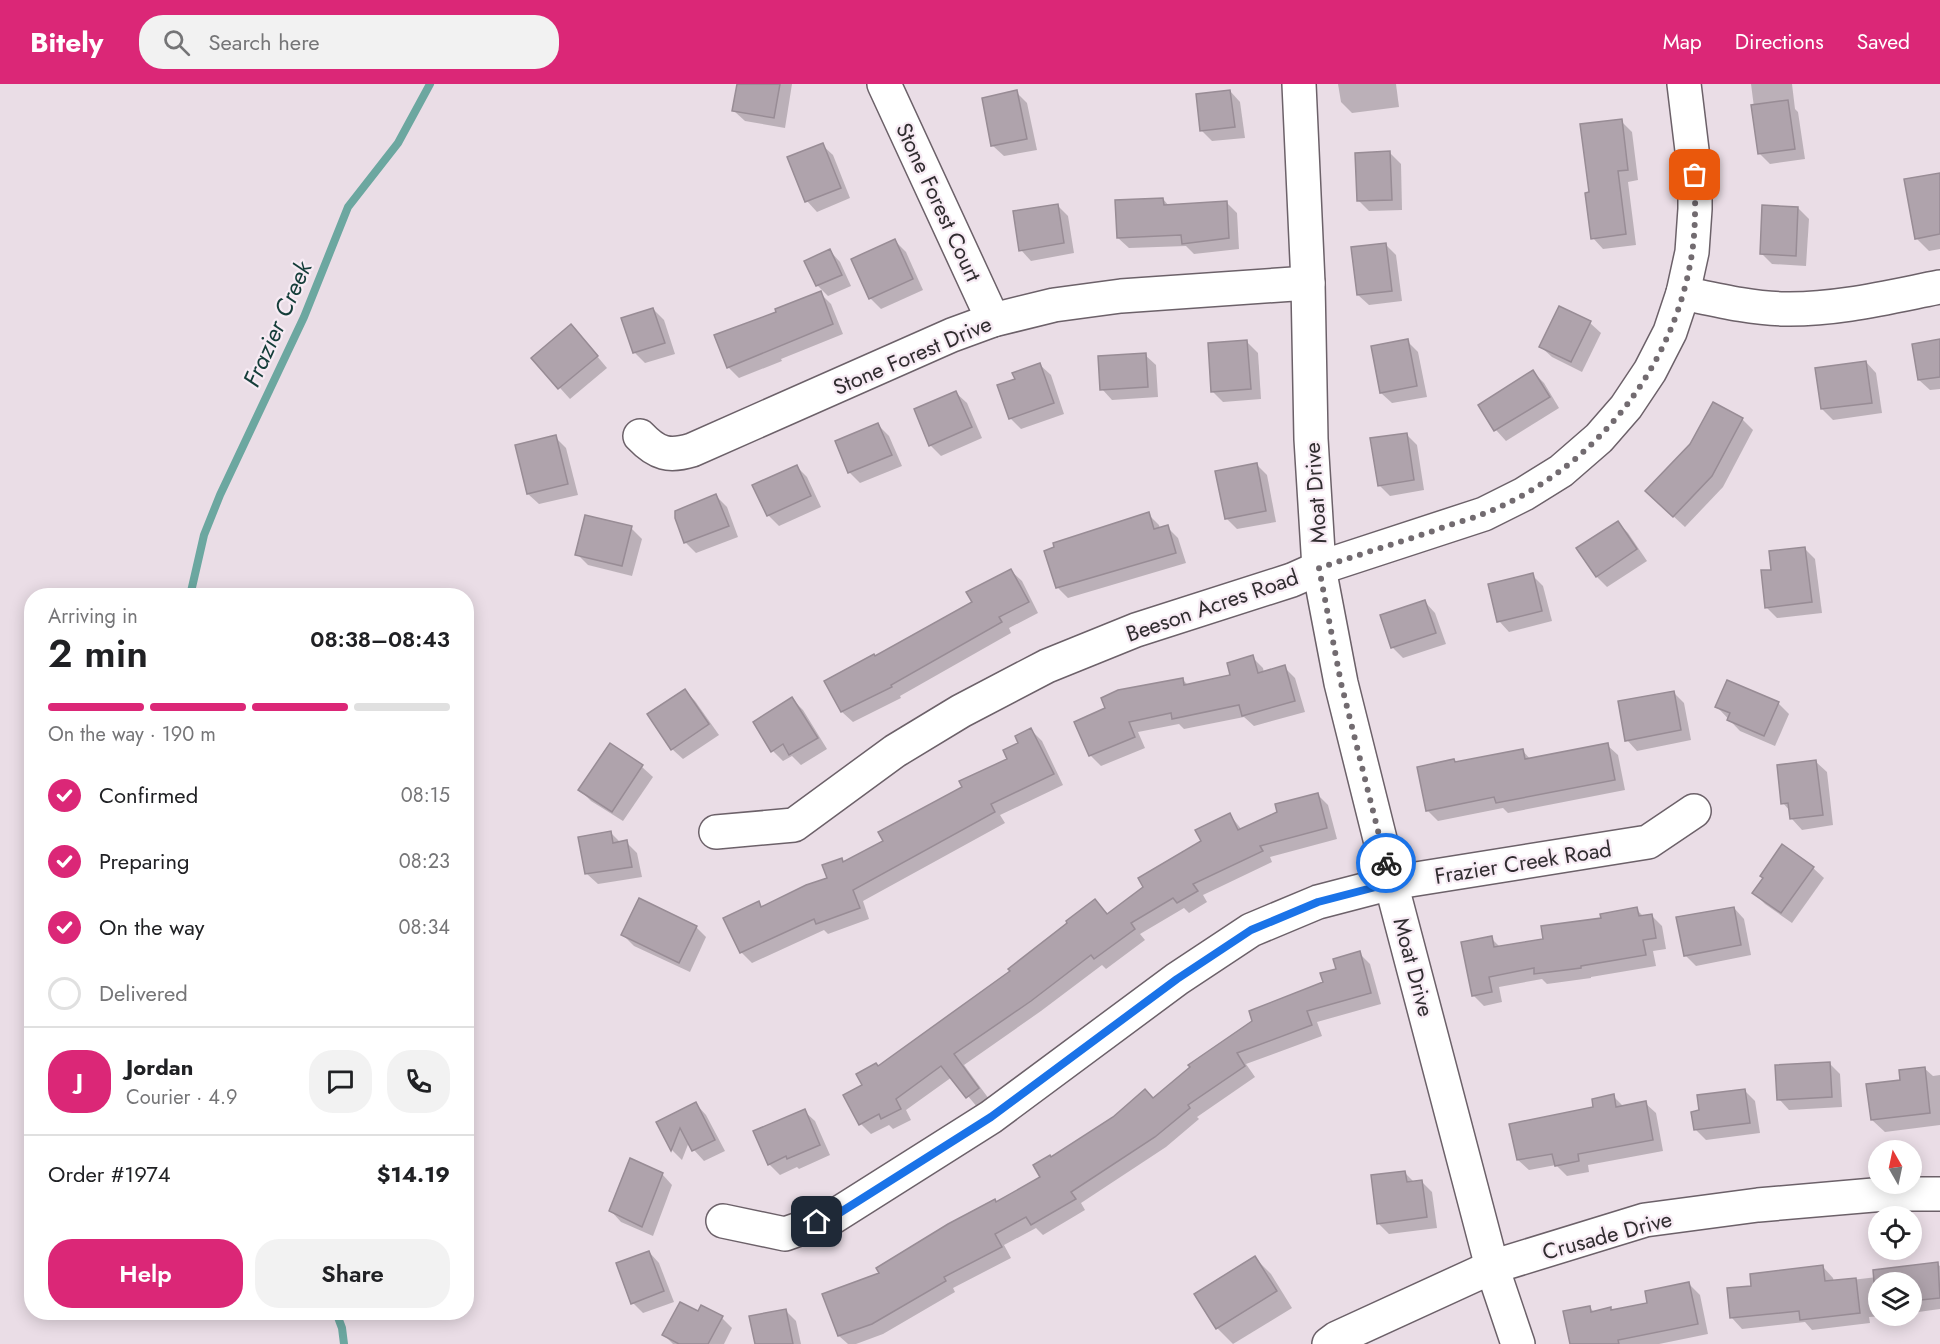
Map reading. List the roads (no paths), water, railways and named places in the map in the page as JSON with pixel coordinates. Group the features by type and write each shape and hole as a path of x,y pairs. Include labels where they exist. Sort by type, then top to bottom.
{"street":[{"name":"Stone Forest Court","path":"884,84 993,320"},
{"name":"Moat Drive","path":"1299,84 1308,283 1311,438 1319,568 1341,683 1391,883 1492,1267 1518,1344"},
{"name":"Beeson Acres Road","path":"716,832 794,825 895,751 961,711 1047,666 1136,630 1292,580 1319,568 1484,514 1524,494 1561,471 1599,438 1626,407 1650,371 1670,332 1683,293 1692,252 1695,209 1695,175 1684,84"},
{"name":"Stone Forest Drive","path":"640,436 649,446 663,453 678,454 692,450 952,335 993,320 1054,305 1121,296 1308,283"},
{"path":"1683,293 1737,304 1784,309 1838,306 1940,287"},
{"name":"Frazier Creek Road","path":"723,1221 785,1234 833,1217 991,1117 1177,979 1251,930 1318,902 1391,883 1648,842 1694,811"},
{"name":"Crusade Drive","path":"1329,1344 1337,1338 1492,1267 1645,1220 1758,1205 1885,1194 1940,1194"}],"waterway":[{"name":"Frazier Creek","path":"192,588 204,535 220,495 304,317 348,207 398,143 430,84"},
{"name":"Frazier Creek","path":"339,1320 344,1344"}]}
